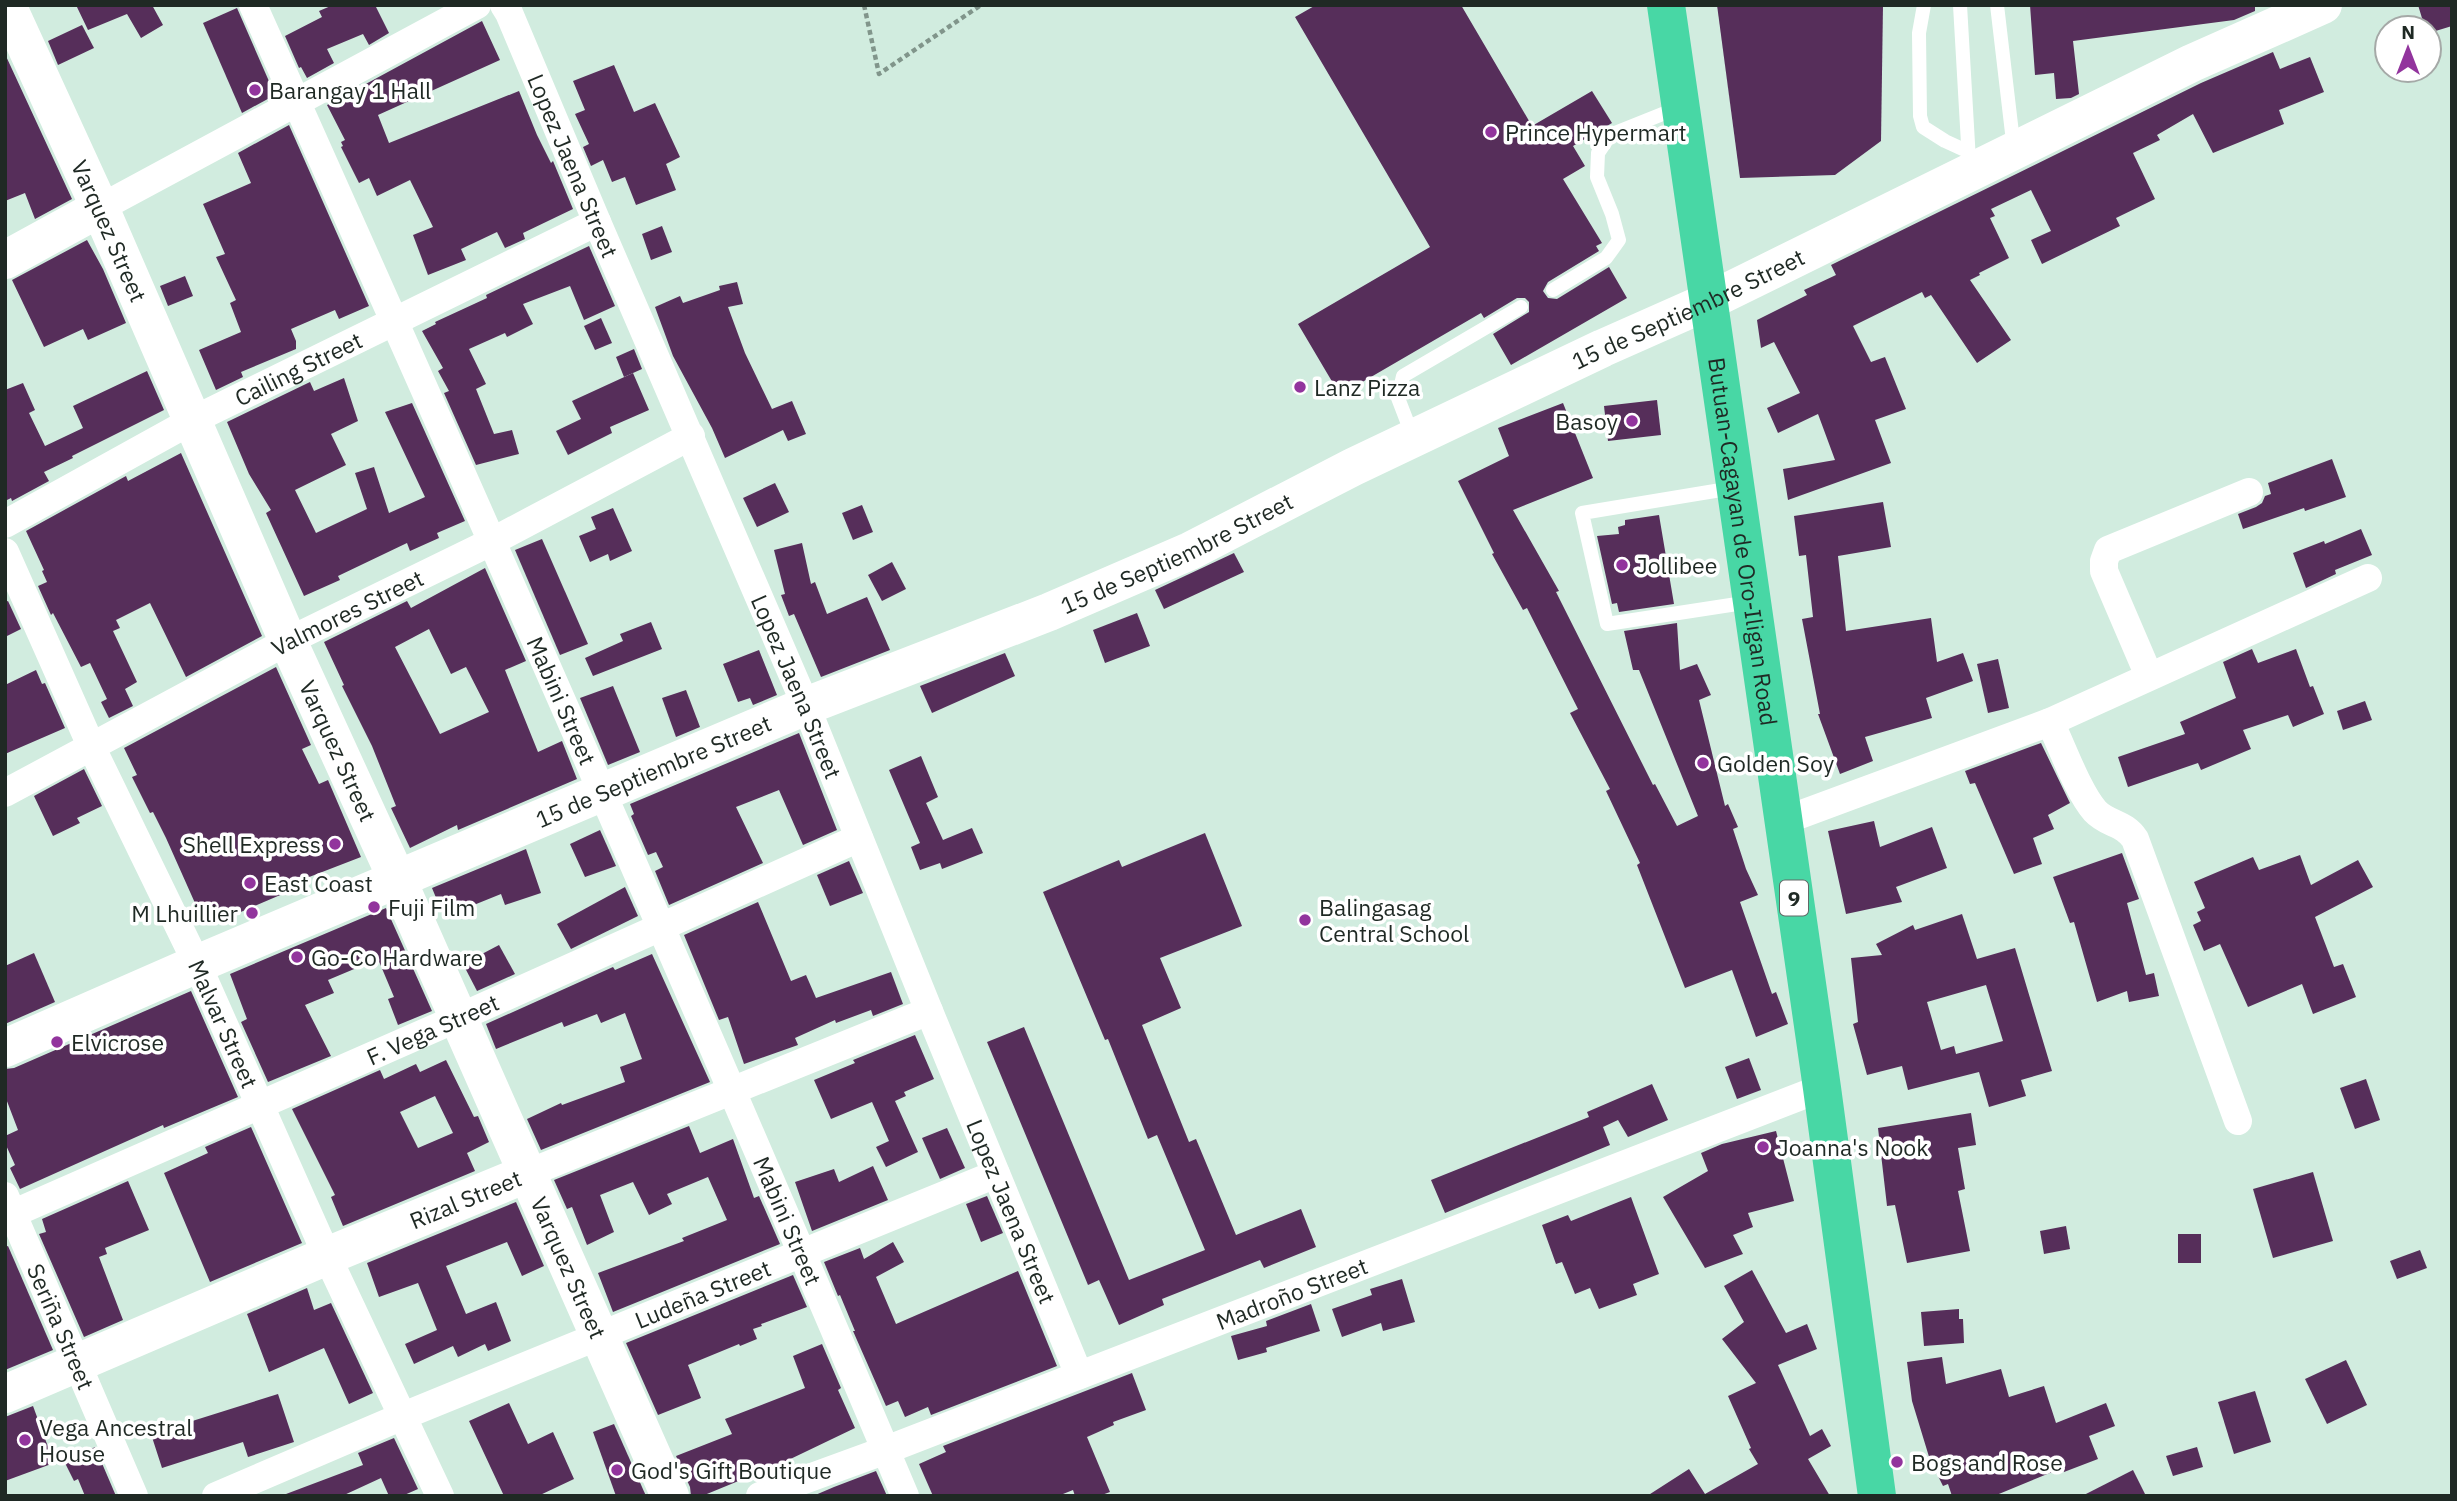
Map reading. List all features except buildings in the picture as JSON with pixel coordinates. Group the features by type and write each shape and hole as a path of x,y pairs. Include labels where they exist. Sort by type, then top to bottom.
{"highway":[{"name":"Butuan-Cagayan de Oro-Iligan Road","path":"1666,5 1822,1088 1877,1496"}],"main road":[{"name":"Varquez Street","path":"6,5 100,208 288,641 397,879 670,1496"},
{"name":"15 de Septiembre Street","path":"5,1048 806,706 1049,612 1190,551 1414,439 1603,348 1709,301 1969,162 2014,150 2303,9"},
{"path":"5,260 100,208"},
{"name":"Rizal Street","path":"5,1394 526,1174"}],"street":[{"name":"Mabini Street","path":"253,5 395,321 732,1091 905,1496"},
{"path":"100,208 477,5"},
{"name":"Lopez Jaena Street","path":"504,5 806,706 1079,1374"},
{"name":"Cailing Street","path":"5,524 193,420 597,222"},
{"name":"Valmores Street","path":"5,793 288,641 491,542 691,436"},
{"path":"2149,676 2104,570 2108,550 2249,492"},
{"name":"Malvar Street","path":"5,552 92,748 197,964 327,1256 440,1496"},
{"path":"1783,821 2050,722 2368,578"},
{"path":"2050,722 2088,802 2099,815 2124,827 2135,839 2238,1121"},
{"name":"F. Vega Street","path":"8,1209 260,1105 859,838"},
{"name":"Rizal Street","path":"526,1174 929,1011"},
{"name":"Madroño Street","path":"760,1496 886,1450 1822,1088"},
{"name":"Ludeña Street","path":"216,1496 402,1416 996,1174"},
{"name":"Seriña Street","path":"8,1209 134,1496"}],"lane":[{"path":"1924,5 1919,33 1920,116 1923,127 1945,141 1969,162"},
{"path":"1960,5 1969,162"},
{"path":"1997,5 2014,150"},
{"path":"1553,290 1606,258 1619,240 1597,177 1598,153 1610,135 1681,107"},
{"path":"1414,439 1398,398 1403,376 1521,307"},
{"path":"1735,488 1582,513 1607,624 1751,602"}],"path":[{"path":"864,5 879,74 981,5"}],"place":[{"name":"Barangay 1 Hall","path":"255,90"},
{"name":"Prince Hypermart","path":"1491,132"},
{"name":"Lanz Pizza","path":"1300,387"},
{"name":"Basoy","path":"1632,421"},
{"name":"Jollibee","path":"1622,565"},
{"name":"Golden Soy","path":"1703,763"},
{"name":"Shell Express","path":"335,844"},
{"name":"East Coast","path":"250,883"},
{"name":"Fuji Film","path":"374,907"},
{"name":"M Lhuillier","path":"252,913"},
{"name":"Balingasag Central School","path":"1305,920"},
{"name":"Go-Co Hardware","path":"297,957"},
{"name":"Elvicrose","path":"57,1042"},
{"name":"Joanna's Nook","path":"1763,1147"},
{"name":"Vega Ancestral House","path":"25,1440"},
{"name":"Bogs and Rose","path":"1897,1462"},
{"name":"God's Gift Boutique","path":"617,1470"}]}
